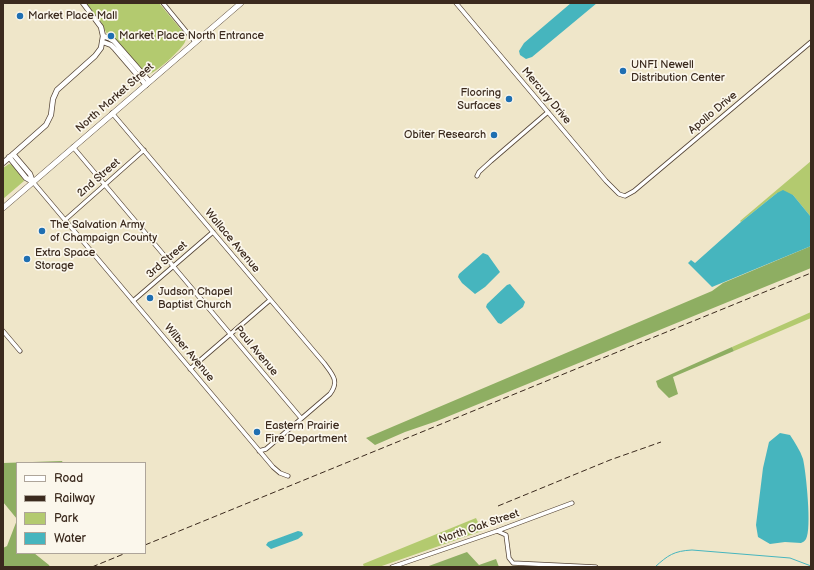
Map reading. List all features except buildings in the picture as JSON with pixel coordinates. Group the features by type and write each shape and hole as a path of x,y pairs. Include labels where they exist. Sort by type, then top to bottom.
{"main road":[{"name":"North Market Street","path":"3,208 241,3"}],"street":[{"path":"3,162 46,125 51,115 53,98 57,90 98,53 101,48 103,42 103,31 83,3"},
{"path":"163,3 195,42"},
{"name":"Mercury Drive","path":"456,3 611,187 619,194 625,196"},
{"path":"103,36 114,41 147,83"},
{"path":"103,42 106,42 115,49 147,83"},
{"name":"Apollo Drive","path":"625,196 634,191 811,42"},
{"path":"477,176 486,165 548,112"},
{"name":"Wallace Avenue","path":"112,113 332,373 335,382 334,388 330,394 301,418"},
{"name":"Paul Avenue","path":"73,147 301,418"},
{"name":"2nd Street","path":"65,220 144,150"},
{"path":"11,156 27,179 33,182"},
{"name":"Wilber Avenue","path":"33,182 276,471 288,476"},
{"name":"3rd Street","path":"133,301 213,232"},
{"path":"190,369 270,300"},
{"path":"3,331 20,351"},
{"path":"259,451 266,449 301,418"},
{"name":"North Oak Street","path":"392,567 572,503"},
{"path":"496,531 506,535 508,558 512,562 596,567"}],"green space":[{"path":"85,3 159,3 184,33 186,38 185,42 168,61 156,71 147,75 107,34 101,22"},
{"path":"811,161 811,217 793,195 777,193 741,222 740,221"},
{"path":"9,164 14,165 24,181 3,199 3,168"},
{"path":"811,246 811,268 375,445 366,438 712,291 723,283"},
{"path":"811,312 811,318 734,351 732,347"},
{"path":"732,347 734,351 673,377 678,394 669,398 658,387 656,381"},
{"path":"62,461 62,462 32,462"},
{"path":"3,463 16,463 16,518 3,502"},
{"path":"476,518 482,531 379,567 364,567 363,564"},
{"path":"16,523 16,554 35,554 50,567 3,567 3,548 7,546"},
{"path":"467,552 479,565 496,559 499,567 426,567"}],"water":[{"path":"571,3 597,3 532,57 526,59 520,55 519,51 524,43"},
{"path":"783,190 793,195 811,217 811,246 712,287 688,263 691,260 695,263 741,222 777,193"},
{"path":"483,253 488,255 500,272 485,287 475,294 462,283 458,277 459,274"},
{"path":"510,284 525,302 523,307 501,324 498,323 486,307 487,304 507,285"},
{"path":"780,433 790,435 803,459 807,487 808,533 805,541 801,543 785,542 770,544 758,537 756,525 763,468 769,442"},
{"path":"298,531 302,532 303,535 298,539 271,549 266,545 268,542"}],"waterway":[{"path":"655,567 672,554 680,551 692,550 790,558 811,566"}],"railway":[{"path":"146,545 811,273"},
{"path":"498,506 610,460 661,442"},
{"path":"92,567 124,554"}],"place":[{"name":"Market Place Mall","path":"20,16"},
{"name":"Market Place North Entrance","path":"111,36"},
{"name":"UNFI Newell Distribution Center","path":"623,71"},
{"name":"Flooring Surfaces","path":"509,99"},
{"name":"Obiter Research","path":"494,135"},
{"name":"The Salvation Army of Champaign County","path":"42,231"},
{"name":"Extra Space Storage","path":"27,259"},
{"name":"Judson Chapel Baptist Church","path":"150,298"},
{"name":"Eastern Prairie Fire Department","path":"257,432"}]}
